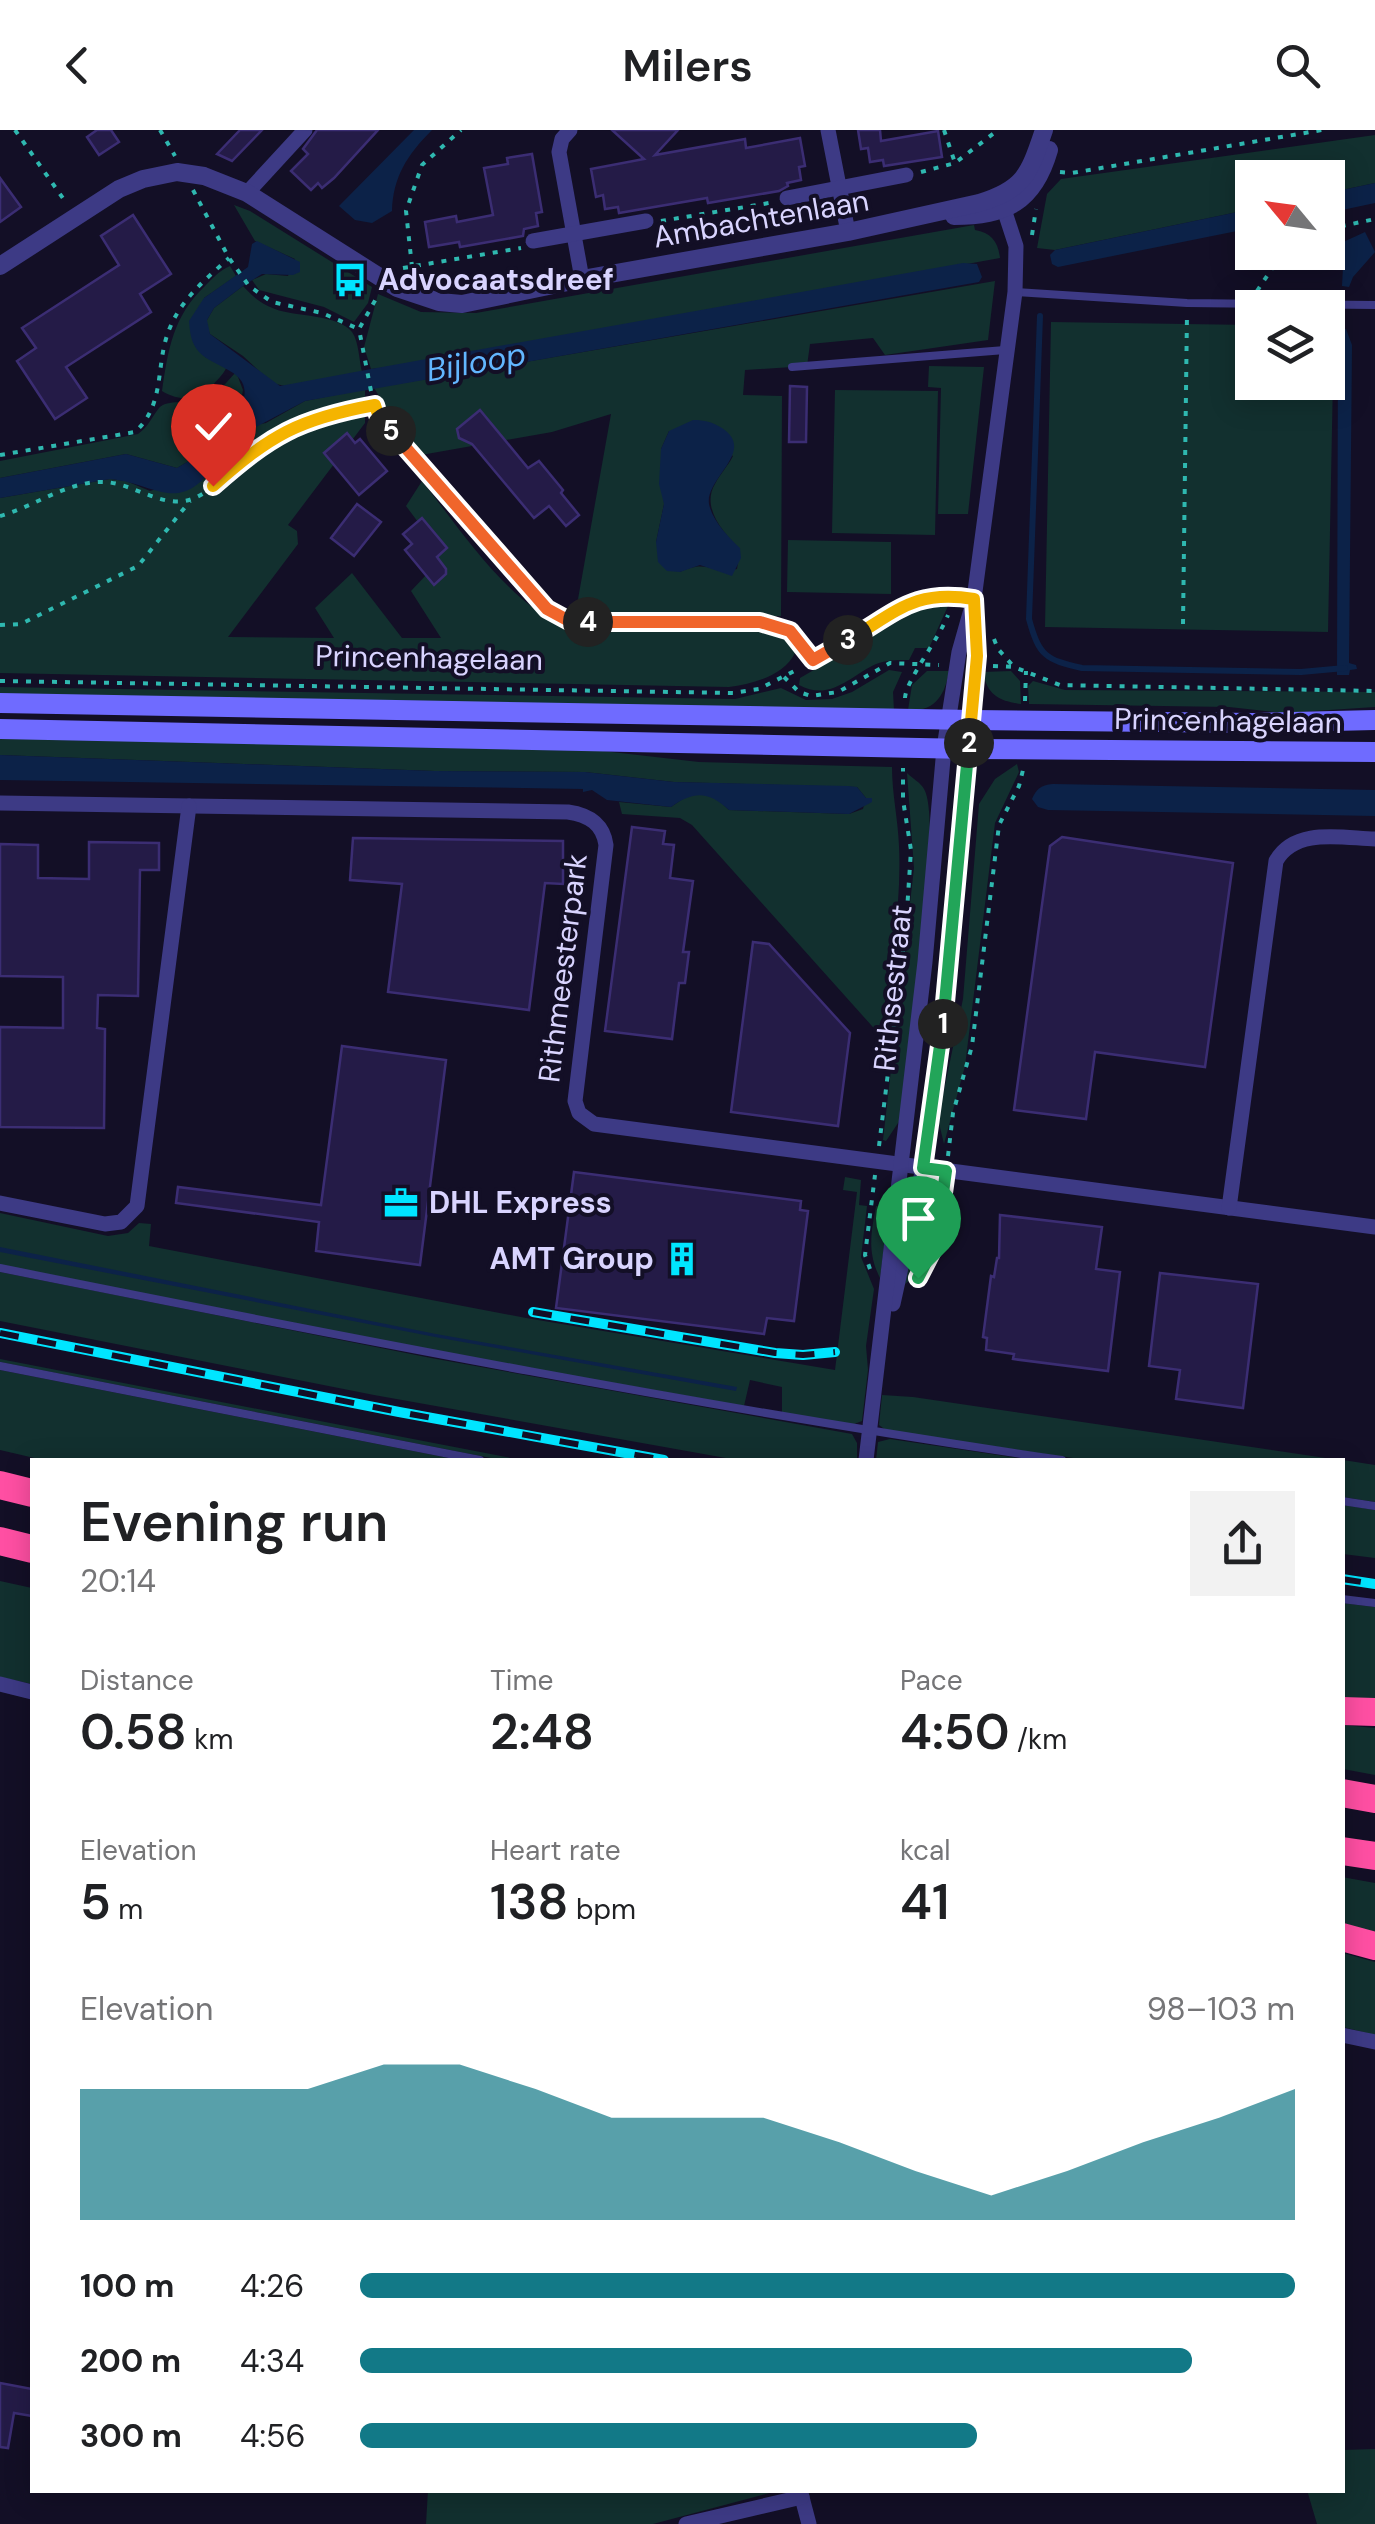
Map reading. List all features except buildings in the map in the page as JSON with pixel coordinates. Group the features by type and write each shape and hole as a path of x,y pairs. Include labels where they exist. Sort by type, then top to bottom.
{"highway":[{"path":"0,1485 30,1492"},
{"path":"0,1541 30,1548"},
{"path":"1345,1710 1375,1712"},
{"path":"1345,1794 1375,1799"},
{"path":"1345,1851 1375,1856"},
{"path":"1345,1938 1375,1946"}],"main road":[{"name":"Princenhagelaan","path":"0,703 972,720 1375,720"},
{"name":"Princenhagelaan","path":"0,729 944,748 1375,752"}],"street":[{"path":"247,192 305,130"},
{"path":"570,130 562,139 559,152 582,279"},
{"path":"828,130 848,232"},
{"path":"1002,203 1026,178 1044,130"},
{"path":"1002,203 1029,192 1044,166 1052,130"},
{"name":"Ambachtenlaan","path":"0,265 134,182 159,174 185,172 247,192 385,282 417,296 462,304 934,215 978,216 1002,203"},
{"path":"787,198 906,175"},
{"name":"Rithsestraat","path":"866,1458 926,962 944,748 974,599 1014,292 1016,246 1002,203"},
{"path":"533,241 646,221"},
{"path":"375,405 380,421 547,609 571,622 760,622 790,631 813,660 920,598 974,599"},
{"name":"Rithsestraat","path":"876,1385 923,1168 943,1026 976,666 974,599"},
{"name":"Rithmeesterpark","path":"0,803 584,815 597,824 606,846 576,1094 579,1113 601,1126 1375,1227"},
{"path":"0,1203 105,1224 121,1222 137,1206 189,806"},
{"path":"1229,1208 1276,861 1288,844 1302,839 1375,839"},
{"path":"0,1684 30,1692"},
{"path":"1345,2036 1375,2042"},
{"path":"686,2524 801,2494 809,2524"}],"lane":[{"path":"1014,292 1235,304"},
{"path":"1345,305 1375,305"},
{"path":"792,367 1005,350"},
{"path":"0,1268 431,1354 869,1432 1048,1458"},
{"path":"0,1366 470,1458"},
{"path":"1345,1501 1375,1506"},
{"path":"1345,1599 1375,1603"}],"path":[{"path":"26,130 17,132 75,216"},
{"path":"160,130 247,283 272,302 322,313 359,329"},
{"path":"412,266 406,211 422,165 460,130"},
{"path":"944,130 955,162"},
{"path":"906,175 955,162 998,130"},
{"path":"1044,166 1072,173 1322,130"},
{"path":"646,221 787,198"},
{"path":"1345,225 1375,219"},
{"path":"0,624 21,624 138,566 190,500 256,449 306,420 375,405 359,329 385,282 400,268 522,248 533,241"},
{"path":"0,456 135,432 150,418 167,334 178,310 230,258"},
{"path":"1183,624 1187,304"},
{"path":"0,516 102,482 166,499 190,500"},
{"name":"Princenhagelaan","path":"0,681 733,693 759,689 784,677 799,692 811,696 838,692 890,663 958,666"},
{"path":"904,718 905,691 922,664"},
{"name":"Princenhagelaan","path":"976,666 1014,667 1060,685 1375,691"},
{"path":"1025,718 1026,671"},
{"name":"Rithsestraat","path":"874,1280 865,1255 906,926 911,850 903,800 903,747"},
{"path":"910,1286 927,1265 936,1243 954,1114 972,1046 998,825 1022,779 1024,749"}],"green space":[{"path":"1375,135 1375,183 1345,189 1345,160 1235,160 1235,213 1055,250 1037,248 1047,194 1061,179"},
{"path":"234,205 250,211 372,287 368,303 354,322 324,307 259,290 252,280 266,274 288,276 295,259 255,241"},
{"path":"974,225 975,230 993,239 1000,258 426,362 371,369 364,347 378,294 421,312 476,313"},
{"path":"230,266 236,276 204,298 205,357 227,366 226,369 206,395 187,399 162,391 170,348 186,309 217,274"},
{"path":"995,281 988,340 885,355 873,338 810,344 807,366 745,370 743,395 782,396 781,616 575,616 611,414 552,432 421,455 374,388","holes":["669,431 733,456 715,484 711,502 721,527 740,549 737,569 696,567 680,572 656,542 664,504 661,449"]},
{"path":"243,286 275,309 345,326 356,341 362,372 289,387 272,383 243,356 210,334 207,327 214,308"},
{"path":"1051,322 1235,325 1235,400 1333,400 1328,632 1045,627"},
{"path":"929,366 984,367 968,514 938,514 941,388 928,387"},
{"path":"236,372 243,390 239,411 218,424 194,458 177,468 126,454 0,478 0,461 138,434 168,403 207,404"},
{"path":"365,389 365,423 288,525 297,531 298,544 228,637 334,638 315,608 352,573 402,638 441,638 411,591 428,573 427,534 406,506 422,481 506,584 546,617 568,628 768,629 791,643 795,653 790,661 757,681 729,687 0,673 0,498 110,479 150,491 192,477 215,464 225,455 240,428 266,423 305,401"},
{"path":"835,390 938,391 935,535 832,533"},
{"path":"788,540 891,542 891,594 787,592"},
{"path":"930,606 948,606 929,648 915,648 909,660 876,664 830,689 820,691 799,685 800,678"},
{"path":"889,670 902,672 893,692 894,711 0,696 0,687 735,699 781,688 806,700 832,699 852,692"},
{"path":"927,671 949,671 945,688 932,705 908,710 912,685"},
{"path":"1011,671 1020,681 1021,704 995,696 983,672"},
{"path":"1033,681 1065,690 1375,692 1375,707 1284,713 1229,707 1029,704 1028,686"},
{"path":"0,736 594,750 699,762 892,767 899,893 880,1035 692,825 680,818 622,814 619,802 671,807 690,794 713,795 729,810 849,814 863,809 866,798 857,787 674,782 585,772 434,771 0,755"},
{"path":"1017,764 1019,772 995,823 965,1066 944,1144 938,1119 963,999 979,804 995,779"},
{"path":"907,773 924,789 930,847 900,1120 886,1141 883,1140 914,868"},
{"path":"845,1177 861,1180 859,1205 867,1206 861,1257 874,1289 862,1421 849,1426 782,1413 782,1387 750,1380 744,1406 432,1351 0,1265 0,1213 108,1236 128,1233 139,1223 151,1224 149,1246 526,1318 835,1370 857,1192 843,1190"},
{"path":"876,1206 889,1207 880,1278 872,1251"},
{"path":"919,1212 938,1214 924,1262 905,1284"},
{"path":"0,1272 431,1358 852,1434 857,1443 857,1458 726,1458 374,1395 0,1321"},
{"path":"0,1359 511,1458 491,1458"},
{"path":"0,1370 449,1458 34,1458 0,1450"},
{"path":"882,1395 913,1397 1325,1458 1073,1458 887,1431 879,1425"},
{"path":"890,1439 1018,1458 876,1458 878,1442"},
{"path":"1345,1460 1375,1465 1375,1502 1345,1497"},
{"path":"1345,1505 1375,1510 1375,1558 1345,1554"},
{"path":"0,1581 30,1588 30,1684 0,1677"},
{"path":"1345,1603 1375,1607 1375,1703 1345,1701"},
{"path":"1345,1725 1375,1728 1375,1775 1345,1769"},
{"path":"1345,1878 1375,1883 1375,1940 1345,1932"},
{"path":"1345,1954 1375,1962 1375,2035 1345,2028"},
{"path":"1375,2449 1375,2524 1317,2524 1308,2493 1345,2493 1345,2450"},
{"path":"428,2493 769,2493 653,2524 426,2524"}],"water":[{"path":"414,130 432,130 403,167 392,211 372,223 355,220 339,206"},
{"path":"1375,183 1375,203 1345,209 1345,189"},
{"path":"1235,213 1235,231 1058,267 1052,264 1050,255 1055,250"},
{"path":"1365,232 1375,252 1349,287 1342,286 1345,241"},
{"name":"Bijloop","path":"257,241 300,262 300,272 262,274 214,308 207,320 210,334 280,386 963,263 977,264 982,277 979,282 305,401 250,430 239,429 234,442 204,479 179,493 110,479 0,498 0,478 126,454 177,468 194,458 218,424 239,411 244,387 234,373 199,352 189,321 204,298 248,267 252,244"},
{"path":"1345,329 1352,345 1349,663 1357,669 1350,670 1349,675 1337,675 1338,400 1345,400"},
{"path":"693,420 722,428 734,446 714,484 709,504 717,522 740,548 741,558 732,576 700,565 680,572 667,571 658,562 656,542 664,504 659,484 661,449 669,431"},
{"path":"0,755 434,771 585,772 674,782 848,786 857,787 872,802 849,814 729,810 701,795 671,807 607,800 583,789 0,780"},
{"path":"1053,784 1375,790 1375,816 1038,807 1032,799 1035,793"},
{"path":"0,1247 436,1334 737,1387 736,1391 435,1337 0,1252"}],"waterway":[{"path":"1040,316 1029,619 1041,649 1052,659 1082,668 1301,672 1345,668"}],"railway":[{"path":"533,1312 775,1353 835,1352"},
{"path":"0,1333 653,1458"},
{"path":"1345,1579 1375,1584"}],"place":[{"name":"Advocaatsdreef","path":"350,280"},
{"name":"DHL Express","path":"401,1203"},
{"name":"AMT Group","path":"682,1259"}],"route":[{"path":"213,486 256,449 306,420 375,405 380,421 547,609 571,622 760,622 790,631 813,660 920,598 974,599 977,656 972,720 944,1010 923,1168 946,1171 936,1243 918,1278"}]}
